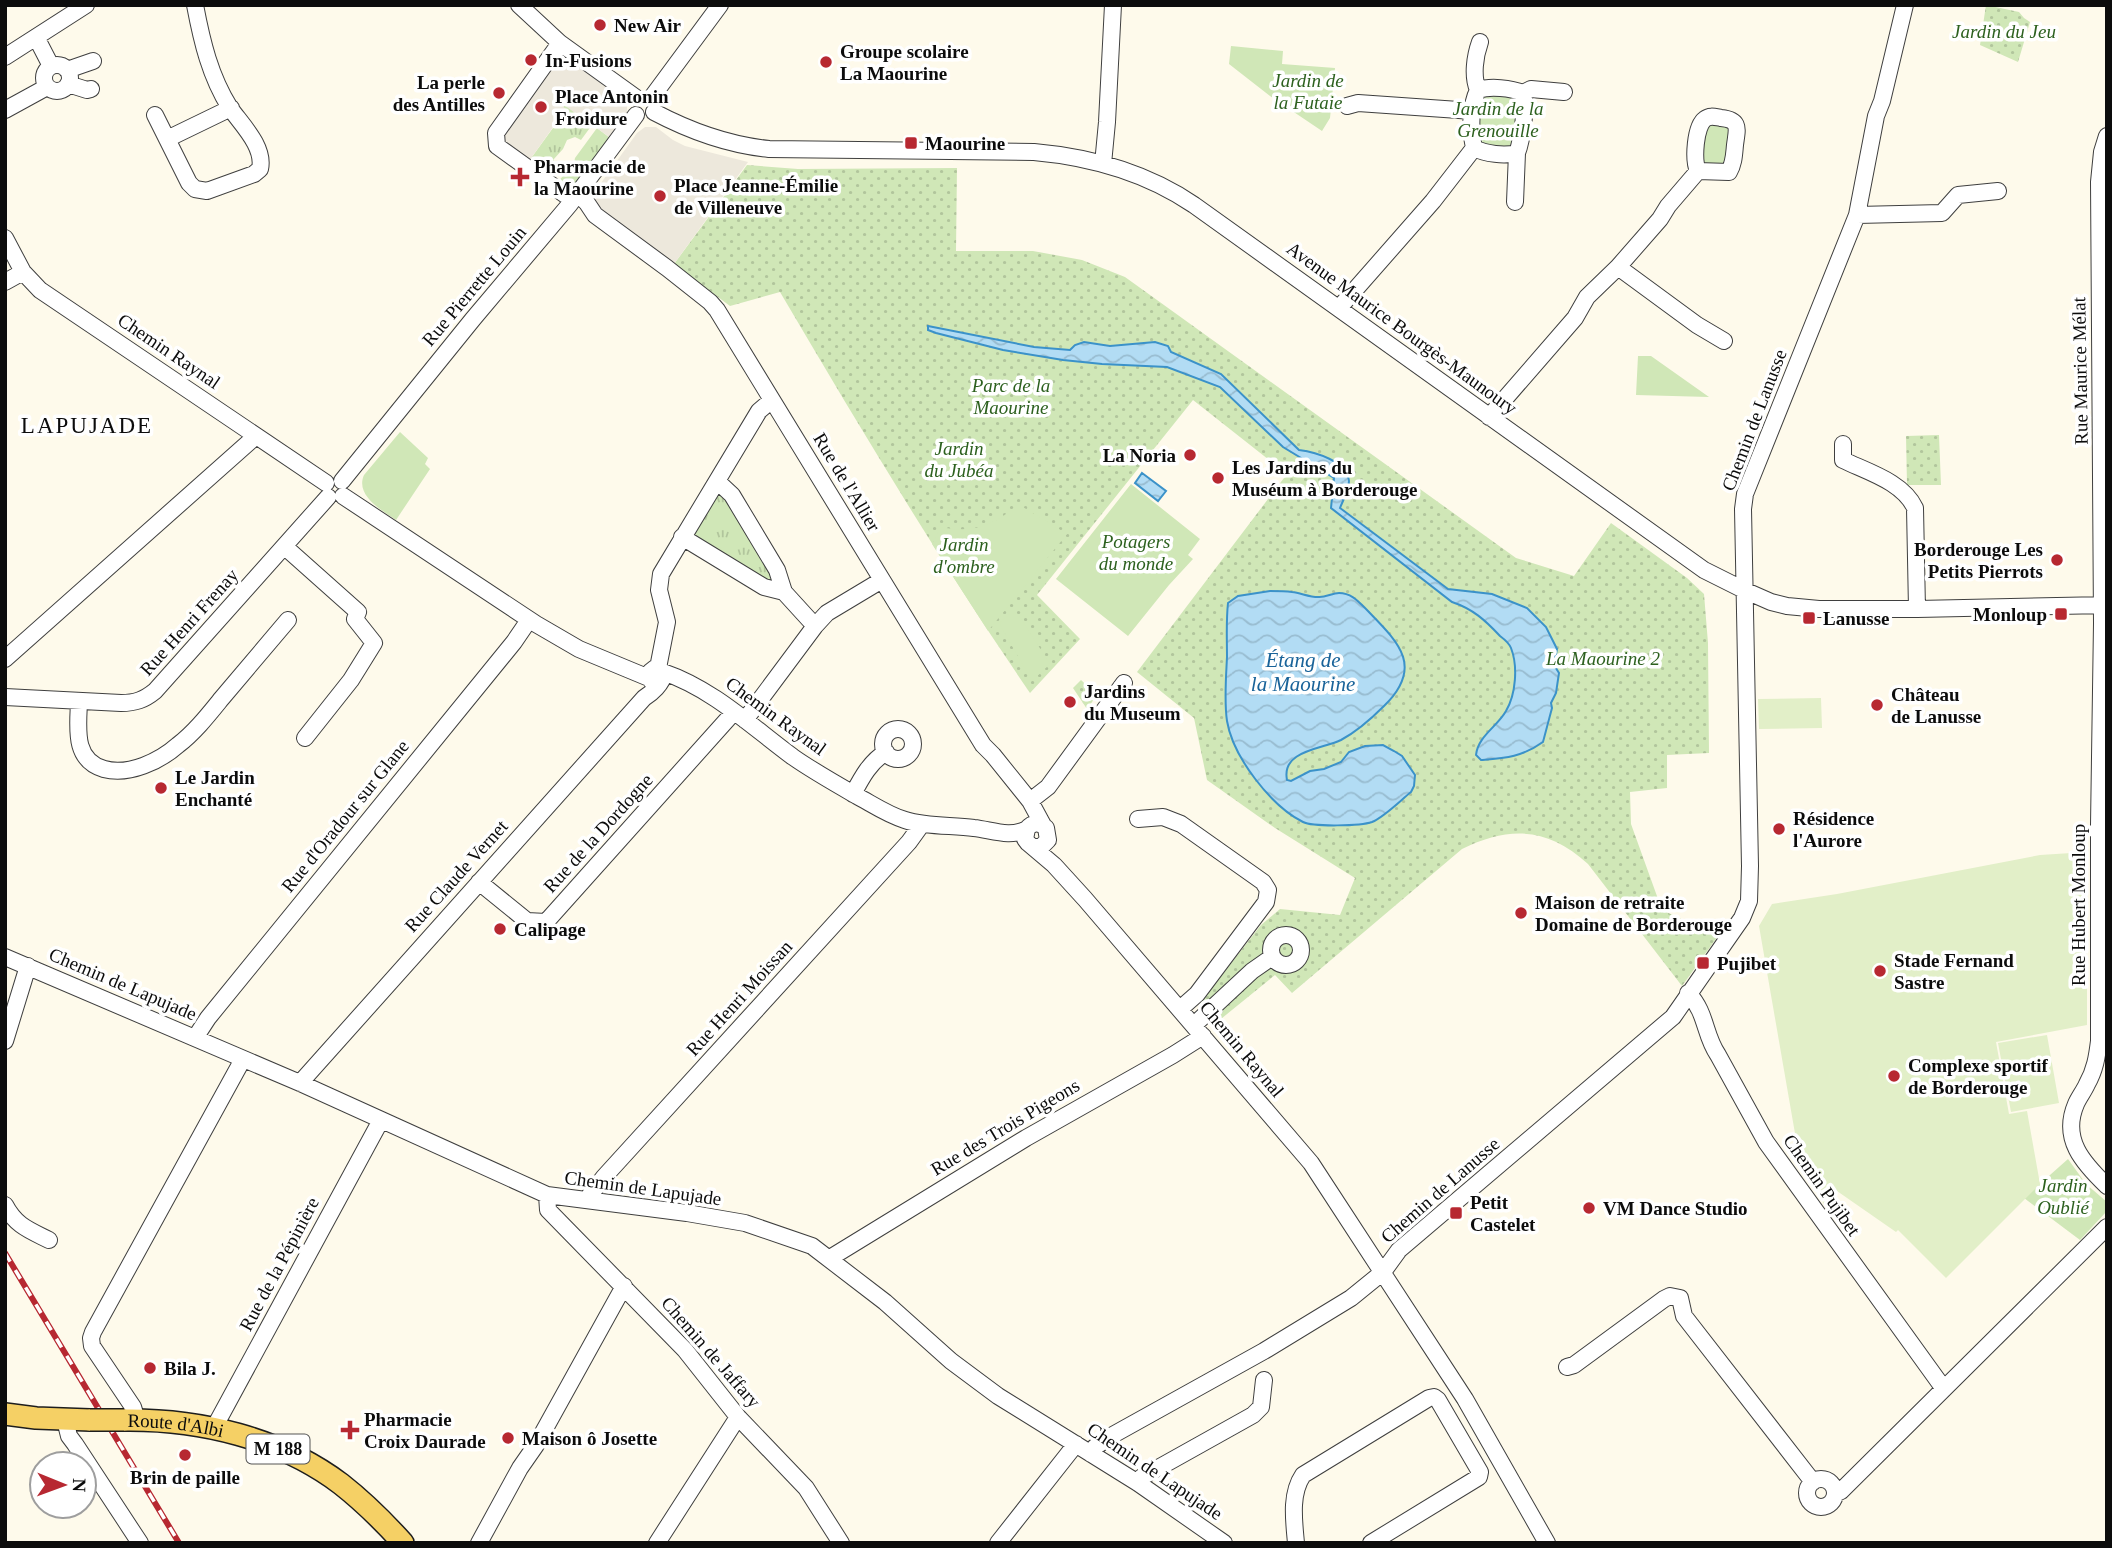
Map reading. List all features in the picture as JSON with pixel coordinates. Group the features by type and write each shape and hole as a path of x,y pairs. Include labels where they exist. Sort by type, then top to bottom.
{"main road":[{"name":"M 188","path":"5,1414 79,1420"},
{"name":"Route d'Albi","path":"79,1420 174,1421 214,1428 260,1441 310,1464 355,1495 379,1516 403,1543"}],"street":[{"path":"5,57 86,5"},
{"path":"155,115 189,183 195,189 207,191 254,174 260,169 261,156 231,108 207,60 195,5"},
{"path":"519,5 560,43 635,97"},
{"path":"635,97 632,108 636,115 648,117 653,105 720,5"},
{"path":"1103,164 1113,5"},
{"name":"Chemin de Lanusse","path":"1548,1543 1465,1399 1383,1272 1399,1250 1673,1017 1720,950 1748,924 1755,911 1756,895 1749,866 1745,698 1745,494 1857,215 1876,116 1905,5"},
{"path":"36,37 62,74 87,90 91,89"},
{"path":"1480,42 1474,81 1478,90 1473,111 1474,148 1481,152 1517,153"},
{"path":"560,43 496,133 495,141 574,199"},
{"path":"5,110 47,87 44,73 62,74 93,61"},
{"path":"1522,93 1531,89 1564,92"},
{"path":"1478,90 1517,90 1522,93 1524,99 1517,153 1515,202"},
{"path":"635,97 645,94 653,105"},
{"path":"1347,106 1357,103 1473,111"},
{"name":"Avenue Maurice Bourgès-Maunoury","path":"653,105 691,129 751,148 1060,154 1103,164 1159,185 1185,199 1704,570 1771,602 1819,609 2105,605"},
{"path":"167,139 231,108"},
{"name":"Rue Pierrette Louin","path":"335,489 574,199 636,115"},
{"name":"Rue Maurice Mélat","path":"2105,605 2103,292 2099,182 2102,152 2107,136"},
{"path":"1339,308 1433,201 1474,148"},
{"path":"1489,417 1575,317 1587,297 1618,267 1698,171"},
{"path":"1857,215 1942,213 1958,195 1998,191"},
{"name":"Rue de l'Allier","path":"574,199 584,199 595,215 718,310 983,746 1030,801 1035,836"},
{"name":"Chemin Raynal","path":"5,238 23,272 40,290 529,620 579,649 627,668 684,682 715,697 796,759 853,794 904,820 1035,836 1046,861 1054,866 1180,1009 1311,1163 1383,1272"},
{"path":"1618,267 1697,325 1724,341"},
{"path":"5,282 23,272"},
{"name":"Rue Claude Vernet","path":"300,1083 644,698 656,676 667,622 658,582 661,574 759,411 772,400"},
{"path":"5,659 256,436"},
{"path":"1843,444 1843,460 1897,486 1915,508 1917,609"},
{"path":"717,481 732,495 745,516 777,570 784,592 815,626"},
{"name":"Rue Henri Frenay","path":"5,697 121,703 134,703 145,699 335,489"},
{"path":"682,537 764,587 784,592"},
{"path":"285,547 358,612 355,619 374,643 351,680 306,738"},
{"path":"740,716 827,613 882,580"},
{"name":"Rue Hubert Monloup","path":"2105,605 2099,784 2103,959 2099,1041 2096,1064 2076,1104 2072,1120 2073,1139 2078,1153 2086,1166 2107,1186"},
{"path":"79,702 78,740 87,759 95,767 109,771 125,771 142,766 178,746 288,620"},
{"name":"Rue d'Oradour sur Glane","path":"194,1038 208,1017 514,642 529,620"},
{"path":"1030,801 1048,787 1124,683"},
{"name":"Rue de la Dordogne","path":"479,882 527,921 546,922 740,716"},
{"path":"853,794 876,758 886,752"},
{"path":"1139,819 1163,817 1181,824 1263,882 1268,890 1266,902 1197,994 1180,1009"},
{"name":"Rue Henri Moissan","path":"589,1200 604,1177 909,842 922,824"},
{"name":"Chemin de Lapujade","path":"5,957 300,1083 555,1198 589,1200 746,1223 812,1246 885,1302 951,1361 999,1396 1138,1483 1224,1543"},
{"name":"Rue des Trois Pigeons","path":"830,1258 1005,1150 1173,1055 1252,971 1272,957"},
{"path":"5,1041 28,966"},
{"name":"Chemin Pujibet","path":"1688,993 1702,1011 1710,1043 1766,1142 1944,1390"},
{"path":"131,1420 133,1407 91,1343 93,1332 243,1059"},
{"name":"Rue de la Pépinière","path":"214,1428 381,1120"},
{"name":"Chemin de Jaffary","path":"547,1195 548,1210 685,1350 738,1418 806,1488 841,1543"},
{"path":"5,1205 20,1226 49,1240"},
{"path":"1835,1494 1944,1390 2107,1227"},
{"path":"1091,1454 1095,1447 1111,1436 1304,1328 1351,1298 1383,1272"},
{"path":"479,1543 624,1286"},
{"path":"1567,1367 1574,1365 1664,1299 1670,1296 1680,1298 1684,1316 1813,1482"},
{"path":"1138,1483 1142,1477 1253,1415 1261,1407 1264,1380"},
{"path":"1296,1543 1294,1502 1297,1483 1303,1475 1434,1397 1473,1460 1479,1477 1371,1543"},
{"path":"657,1543 738,1418"},
{"path":"79,1420 69,1436 140,1543"},
{"path":"998,1543 1076,1444"},
{"path":"1822,1479 1833,1486 1834,1499 1828,1505 1819,1507 1808,1498 1813,1482 1822,1479"}],"green space":[{"name":"Jardin du Jeu","path":"1986,5 2019,12 2030,22 2018,62 1980,45"},
{"name":"Jardin de la Futaie","path":"1231,46 1283,51 1282,64 1335,68 1330,118 1322,131 1229,64"},
{"name":"Jardin de la Grenouille","path":"1481,95 1516,95 1518,138 1510,148 1479,145 1478,99"},
{"path":"565,105 592,125 581,140 575,137 567,140 553,160 562,167 553,179 529,161 566,110 563,107"},
{"path":"1710,122 1733,128 1728,164 1708,168 1700,159 1704,129"},
{"path":"597,128 610,138 570,192 557,183"},
{"name":"Parc de la Maourine","path":"747,165 798,169 957,168 956,251 1033,251 1082,260 1125,277 1516,558 1574,576 1611,523 1687,578 1704,594 1708,643 1709,753 1667,755 1667,788 1630,792 1631,824 1662,910 1718,936 1682,986 1588,864 1558,843 1543,837 1512,834 1496,836 1462,849 1292,993 1275,975 1216,1023 1200,1003 1261,925 1280,909 1340,915 1355,878 1275,828 1207,780 1194,718 1137,672 1287,474 1193,400 1037,595 1080,639 1030,693 902,495 780,292 730,306 674,264"},
{"path":"1638,356 1651,356 1709,397 1636,395"},
{"path":"400,432 428,458 425,464 430,469 396,520 371,501 362,482 364,475"},
{"path":"1939,435 1941,485 1907,485 1906,436"},
{"name":"Jardin du Jubéa","path":"959,439 967,440 973,445 978,451 978,467 973,473 967,478 959,479 951,478 945,473 940,467 939,459 940,451 945,445 951,440"},
{"name":"Potagers du monde","path":"1131,484 1200,539 1188,555 1193,559 1128,636 1056,579"},
{"path":"718,494 722,494 773,571 773,580 770,582 695,537 694,532"},
{"name":"Jardin d'ombre","path":"1018,504 1067,534 988,631 932,544 941,527 963,529 983,526"},
{"path":"1011,613 1018,614 1050,664 1032,681 999,623"},
{"path":"1081,680 1097,695 1087,709 1073,688"},
{"path":"1821,698 1822,728 1759,729 1758,699"},
{"name":"Complexe sportif de Borderouge","path":"2087,852 2087,1025 1996,1042 2009,1114 2027,1111 2040,1184 1946,1278 1898,1230 1896,1232 1837,1191 1826,1207 1801,1168 1759,926 1772,904 2040,855"},
{"path":"2047,1035 2059,1103 2011,1112 1998,1043"},
{"name":"Jardin Oublié","path":"2068,1159 2086,1184 2107,1202 2107,1211 2080,1240 2024,1198"}],"shaded area":[{"name":"Place Antonin Froidure","path":"564,52 624,98 627,118 612,139 564,105 566,109 529,161 503,143 502,132 556,53"},
{"name":"Place Jeanne-Émilie de Villeneuve","path":"645,127 656,127 685,146 748,162 674,264 600,208 596,201 596,190 637,133"}],"water":[{"path":"928,326 1034,347 1070,350 1084,342 1110,346 1155,342 1221,374 1299,450 1321,455 1343,468 1349,481 1340,508 1448,589 1492,594 1527,608 1546,627 1557,649 1554,665 1559,673 1543,742 1521,754 1506,757 1481,760 1476,755 1480,742 1502,717 1512,697 1515,671 1509,644 1478,616 1452,602 1331,508 1334,478 1283,447 1220,387 1167,367 1063,360 1003,350 936,333 928,330"},
{"path":"1142,473 1166,491 1158,501 1135,483"},
{"name":"Étang de la Maourine","path":"1270,591 1315,597 1339,593 1351,596 1388,632 1402,655 1405,666 1403,679 1384,706 1347,737 1305,752 1290,762 1287,770 1287,780 1291,781 1310,771 1341,762 1349,752 1365,746 1383,745 1394,751 1402,756 1415,775 1414,786 1397,804 1372,822 1316,825 1303,822 1266,793 1237,750 1227,721 1226,706 1228,603 1238,596"}],"railway":[{"path":"5,1253 179,1543"}],"place":[{"name":"New Air","path":"600,25"},
{"name":"In-Fusions","path":"531,60"},
{"name":"Groupe scolaire La Maourine","path":"826,62"},
{"name":"La perle des Antilles","path":"499,93"},
{"name":"Place Antonin Froidure","path":"541,107"},
{"name":"Maourine","path":"911,143"},
{"name":"Pharmacie de la Maourine","path":"520,177"},
{"name":"Place Jeanne-Émilie de Villeneuve","path":"660,196"},
{"name":"La Noria","path":"1190,455"},
{"name":"Les Jardins du Muséum à Borderouge","path":"1218,478"},
{"name":"Borderouge Les Petits Pierrots","path":"2057,560"},
{"name":"Monloup","path":"2061,614"},
{"name":"Lanusse","path":"1809,618"},
{"name":"Jardins du Museum","path":"1070,702"},
{"name":"Château de Lanusse","path":"1877,705"},
{"name":"Le Jardin Enchanté","path":"161,788"},
{"name":"Résidence l'Aurore","path":"1779,829"},
{"name":"Maison de retraite Domaine de Borderouge","path":"1521,913"},
{"name":"Calipage","path":"500,929"},
{"name":"Pujibet","path":"1703,963"},
{"name":"Stade Fernand Sastre","path":"1880,971"},
{"name":"Complexe sportif de Borderouge","path":"1894,1076"},
{"name":"VM Dance Studio","path":"1589,1208"},
{"name":"Petit Castelet","path":"1456,1213"},
{"name":"Bila J.","path":"150,1368"},
{"name":"Pharmacie Croix Daurade","path":"350,1430"},
{"name":"Maison ô Josette","path":"508,1438"},
{"name":"Brin de paille","path":"185,1455"}],"district":[{"name":"LAPUJADE","path":"87,425"}],"park label":[{"name":"La Maourine 2","path":"1603,658"}]}
